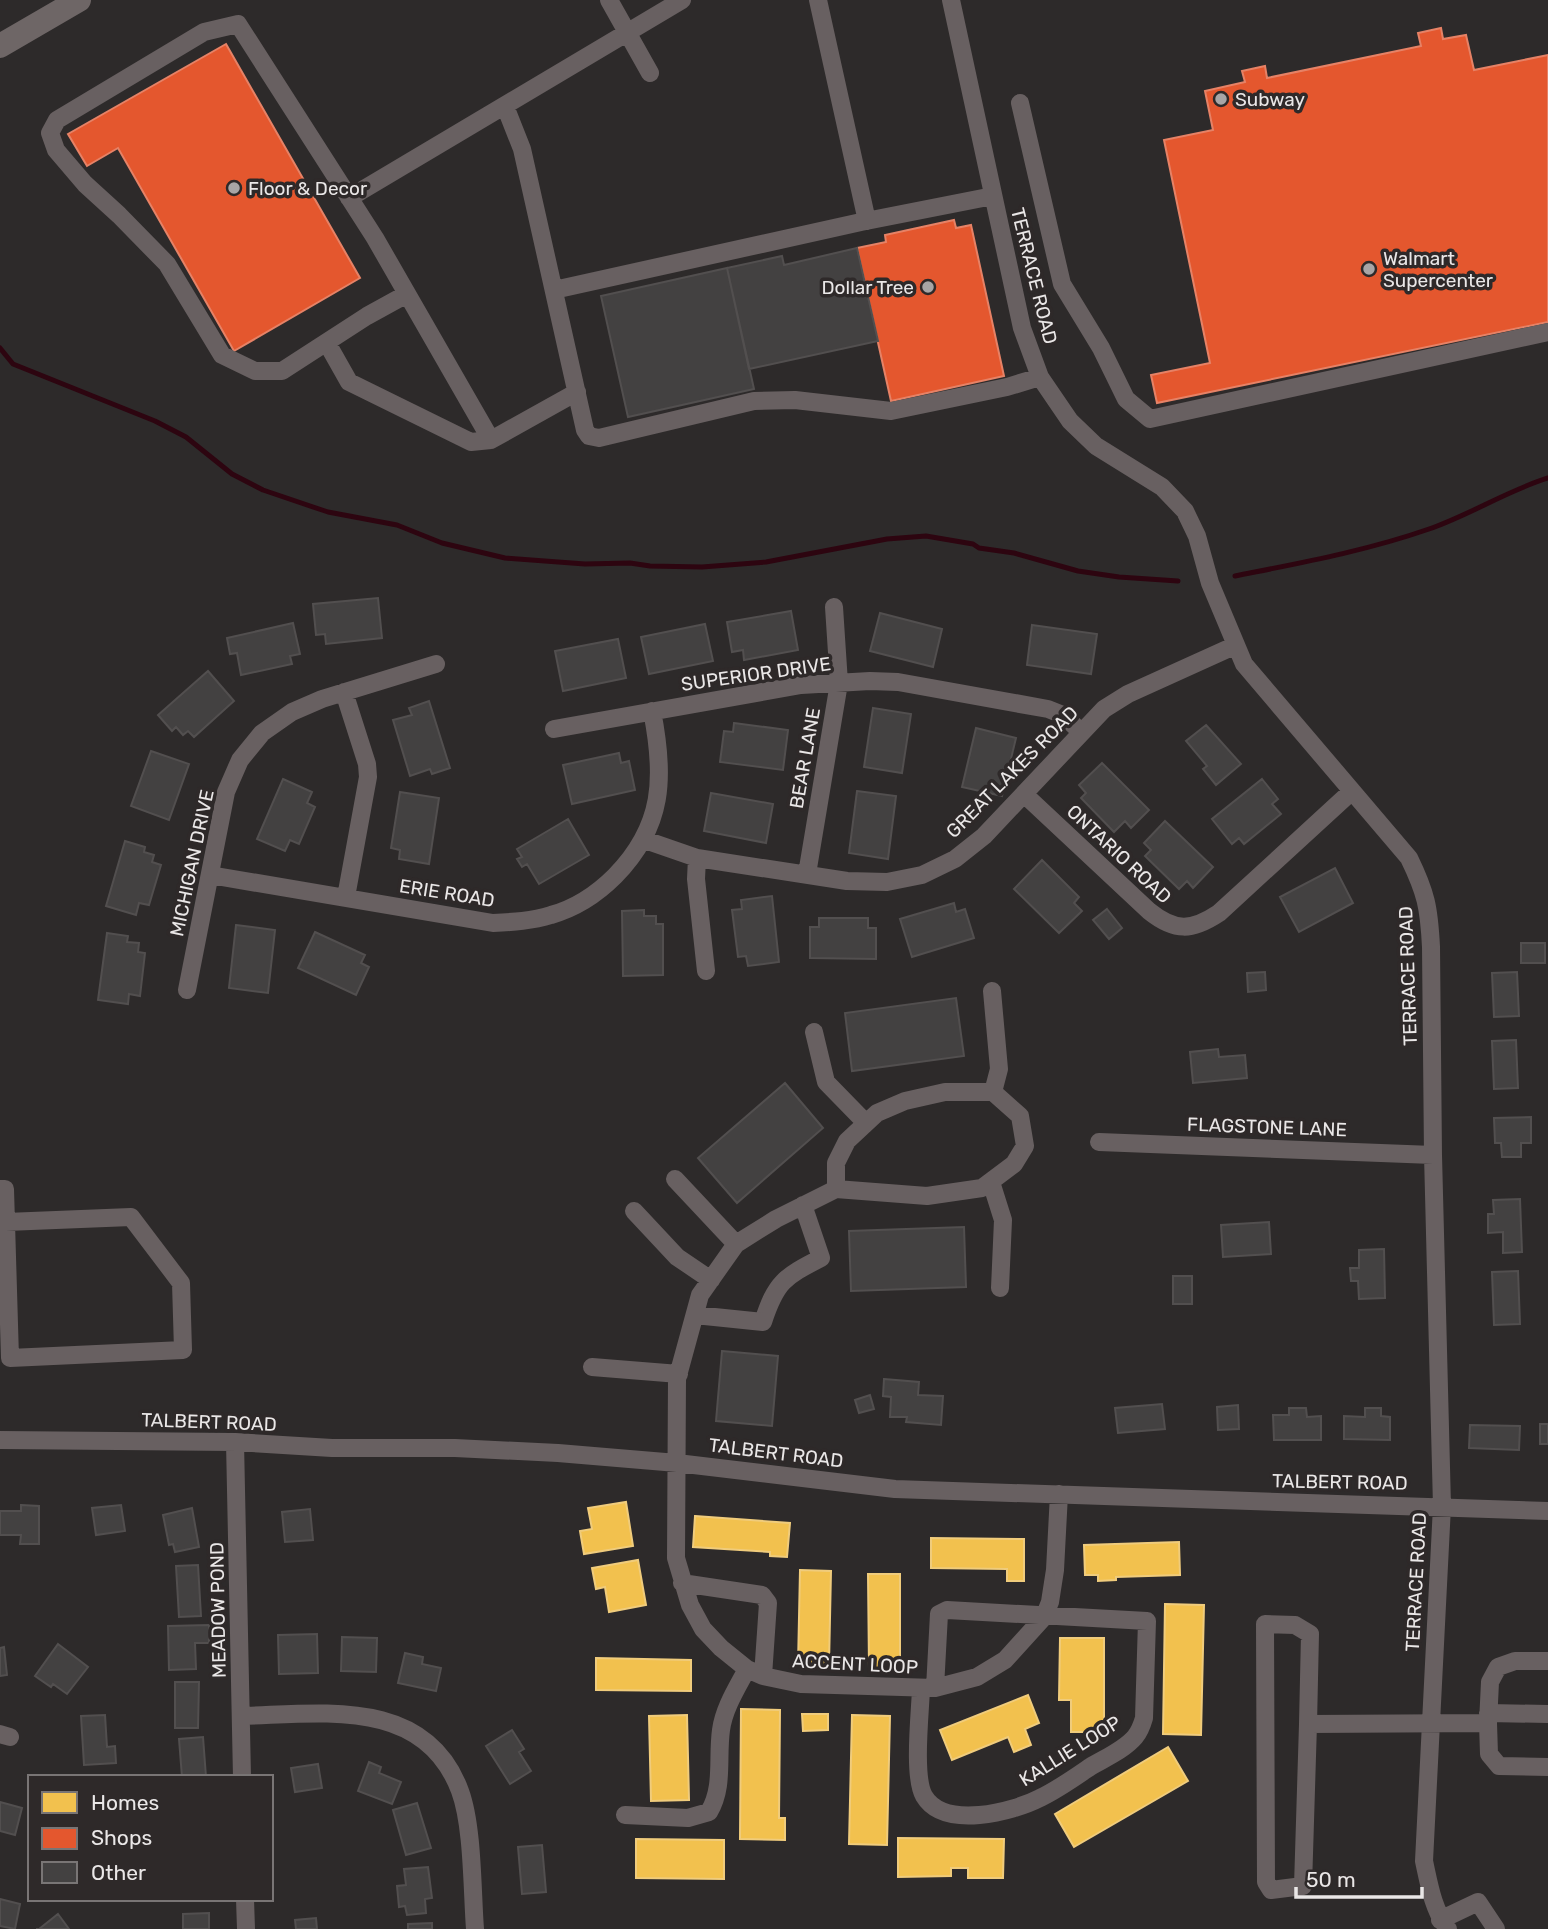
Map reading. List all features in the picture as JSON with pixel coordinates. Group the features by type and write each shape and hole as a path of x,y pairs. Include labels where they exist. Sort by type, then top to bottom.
{"highway":[{"path":"0,46 79,0"}],"street":[{"path":"609,0 650,73"},
{"path":"349,198 682,0"},
{"path":"818,0 867,221"},
{"name":"TERRACE ROAD","path":"951,0 1021,328 1040,377 1070,421 1096,446 1162,487 1185,511 1197,536 1210,583 1234,646 1244,664 1259,685 1409,858 1424,889 1430,913 1442,1506 1424,1861 1444,1924"},
{"path":"407,294 282,371 255,371 222,355 167,264 85,184 56,150 50,133 57,120 204,32 238,24 349,198 407,294 491,440"},
{"path":"1020,103 1062,284 1101,348 1126,398 1150,419 1548,332"},
{"path":"505,106 522,149 585,430 589,436 599,438 754,401 795,400 891,411 1007,387 1040,377"},
{"path":"554,290 993,196"},
{"path":"327,343 349,382 471,442 491,440 577,392"},
{"name":"BEAR LANE","path":"807,874 839,683 834,607"},
{"name":"GREAT LAKES ROAD","path":"645,840 696,858 847,881 887,881 922,875 955,859 975,844 1104,709 1128,694 1234,646"},
{"name":"MICHIGAN DRIVE","path":"187,990 226,792 240,760 262,733 292,712 344,692 436,664"},
{"name":"SUPERIOR DRIVE","path":"554,729 801,685 898,682 1048,709 1063,715 1081,732"},
{"path":"344,692 368,764 368,777 346,897"},
{"name":"ERIE ROAD","path":"210,875 493,923 527,921 553,915 583,902 606,885 627,864 645,840 656,805 659,778 659,743 652,711"},
{"name":"ONTARIO ROAD","path":"1025,794 1149,911 1162,922 1182,928 1201,925 1219,913 1352,791"},
{"path":"696,858 706,971"},
{"path":"992,991 999,1069 993,1092"},
{"path":"814,1032 826,1082 866,1123"},
{"path":"675,1179 736,1244 776,1219 836,1189 927,1196 982,1188 1014,1164 1025,1146 1020,1116 993,1092 945,1092 905,1101 877,1113 847,1141 836,1163 836,1189"},
{"name":"FLAGSTONE LANE","path":"1099,1142 1433,1155"},
{"path":"991,1182 1003,1220 1000,1288"},
{"path":"0,1189 5,1189 10,1358 183,1350 181,1283 131,1217 6,1222"},
{"path":"695,1315 764,1322 772,1296 789,1275 821,1258 803,1205"},
{"path":"634,1211 677,1257 711,1280"},
{"name":"ACCENT LOOP","path":"736,1244 700,1295 679,1374 676,1558 681,1583 703,1629 721,1648 755,1672 818,1686 928,1689 977,1677 1005,1660 1044,1617 1055,1570 1059,1494"},
{"path":"592,1367 679,1374"},
{"name":"TALBERT ROAD","path":"0,1440 235,1442 332,1448 403,1447 506,1451 677,1463 895,1489 1548,1511"},
{"name":"MEADOW POND","path":"235,1442 242,1775"},
{"path":"625,1815 688,1818 709,1812 716,1800 721,1731 725,1714 755,1672 768,1603 762,1595 681,1583"},
{"path":"928,1689 939,1614 947,1610 1044,1617"},
{"name":"KALLIE LOOP","path":"928,1689 920,1779 924,1796 937,1808 955,1815 978,1815 1020,1807 1042,1797 1125,1746 1140,1730 1144,1718 1147,1622 1044,1617"},
{"path":"1265,1625 1295,1625 1310,1634 1308,1724 1303,1886 1270,1890 1265,1882 1265,1625"},
{"path":"1548,1661 1515,1661 1498,1667 1490,1682 1488,1718 1489,1754 1499,1766 1548,1767"},
{"path":"241,1716 346,1713 382,1718 415,1734 430,1746 444,1761 460,1791 467,1824 475,1929"},
{"path":"1308,1724 1548,1714"},
{"path":"245,1901 246,1929"},
{"path":"1444,1924 1478,1902 1496,1929"}],"building: Homes":[{"path":"626,1502 633,1546 584,1554 580,1531 592,1529 588,1508"},
{"path":"695,1516 790,1523 787,1557 770,1556 770,1552 693,1547"},
{"path":"931,1538 1024,1539 1024,1581 1007,1581 1007,1569 931,1568"},
{"path":"1179,1542 1180,1575 1116,1577 1116,1580 1098,1581 1098,1575 1085,1575 1084,1545"},
{"path":"638,1560 646,1605 609,1612 605,1587 596,1589 592,1568"},
{"path":"800,1570 831,1571 829,1665 798,1665"},
{"path":"868,1574 900,1574 900,1668 869,1668"},
{"path":"1165,1604 1204,1605 1201,1735 1163,1734"},
{"path":"1060,1638 1104,1638 1104,1732 1071,1732 1071,1700 1059,1700"},
{"path":"596,1658 691,1660 691,1691 596,1690"},
{"path":"1028,1695 1039,1723 1025,1729 1031,1745 1014,1752 1008,1737 952,1760 940,1730"},
{"path":"741,1709 780,1710 779,1818 785,1818 785,1840 740,1839"},
{"path":"802,1714 828,1714 828,1730 803,1731"},
{"path":"687,1715 689,1800 651,1801 649,1716"},
{"path":"852,1715 890,1716 887,1845 849,1844"},
{"path":"1168,1747 1188,1781 1074,1847 1055,1814"},
{"path":"898,1838 1004,1839 1003,1878 968,1878 968,1868 951,1868 951,1876 898,1877"},
{"path":"636,1839 724,1840 724,1879 636,1878"}],"building: Shops":[{"name":"Walmart Supercenter","path":"1441,28 1443,39 1466,35 1474,70 1548,55 1548,322 1157,403 1151,375 1210,363 1164,140 1213,130 1205,91 1245,82 1242,71 1265,66 1267,78 1421,46 1418,33"},
{"path":"226,44 360,278 234,351 118,148 87,166 68,134"},
{"path":"954,220 956,228 971,225 1004,376 891,401 857,248 886,242 885,235"}],"building: Other":[{"path":"857,248 878,341 749,369 727,268 782,256 784,265"},
{"path":"727,268 754,389 628,417 601,296"},
{"path":"378,598 382,638 326,644 325,634 316,635 313,604"},
{"path":"791,611 798,650 744,660 743,650 732,652 727,622"},
{"path":"880,613 942,629 933,667 870,651"},
{"path":"293,623 300,654 290,656 292,664 241,675 237,653 230,654 227,638"},
{"path":"705,624 713,661 649,674 641,637"},
{"path":"1032,625 1097,634 1091,674 1027,665"},
{"path":"618,639 626,678 563,691 555,651"},
{"path":"208,671 234,701 194,737 188,731 183,735 176,727 172,731 158,715"},
{"path":"429,701 450,768 432,774 430,769 410,776 393,720 412,715 409,708"},
{"path":"873,708 911,714 902,773 864,767"},
{"path":"734,723 788,730 783,770 720,762 724,731 733,732"},
{"path":"1206,725 1241,764 1216,785 1203,769 1207,766 1186,741"},
{"path":"976,728 1016,738 1002,796 962,787"},
{"path":"151,751 189,764 169,820 131,806"},
{"path":"619,753 621,763 629,761 635,790 572,804 563,765"},
{"path":"1102,763 1149,810 1131,828 1125,821 1114,832 1081,798 1086,793 1079,785"},
{"path":"283,779 312,792 307,803 315,807 299,844 290,840 285,851 257,839"},
{"path":"1262,779 1278,799 1272,804 1281,814 1244,844 1239,838 1232,844 1212,819"},
{"path":"857,791 896,796 888,859 849,853"},
{"path":"400,792 439,798 429,864 399,859 400,850 391,848"},
{"path":"711,793 773,804 766,843 704,831"},
{"path":"568,819 589,855 539,884 527,864 522,867 517,859 522,857 517,849"},
{"path":"1165,821 1213,867 1193,888 1187,881 1179,889 1145,856 1151,850 1144,843"},
{"path":"125,841 145,847 144,852 154,855 152,862 161,865 149,905 139,903 136,915 106,906"},
{"path":"1042,860 1079,897 1074,903 1082,911 1059,933 1014,889"},
{"path":"1335,868 1353,903 1299,932 1280,897"},
{"path":"772,896 779,962 748,966 746,956 738,957 732,910 742,909 741,900"},
{"path":"954,903 956,912 965,909 974,938 912,957 900,919"},
{"path":"1107,909 1122,928 1109,939 1093,920"},
{"path":"644,910 644,916 656,916 656,924 663,924 663,975 623,976 622,911"},
{"path":"819,918 868,918 868,928 876,928 876,959 810,958 810,927 819,927"},
{"path":"236,925 275,930 268,993 229,988"},
{"path":"315,932 365,955 361,963 369,967 356,995 298,968"},
{"path":"107,933 128,936 127,942 139,943 138,952 145,953 140,996 129,994 128,1004 98,1000"},
{"path":"1521,943 1545,943 1545,963 1521,963"},
{"path":"1265,972 1266,990 1248,992 1247,973"},
{"path":"1517,972 1519,1016 1494,1017 1492,973"},
{"path":"956,998 964,1056 852,1071 845,1013"},
{"path":"1516,1040 1518,1088 1494,1089 1492,1041"},
{"path":"1218,1049 1219,1057 1245,1055 1247,1078 1193,1083 1190,1052"},
{"path":"785,1083 823,1128 737,1203 698,1158"},
{"path":"1531,1117 1531,1143 1521,1143 1521,1157 1502,1157 1501,1143 1495,1143 1494,1118"},
{"path":"1520,1199 1522,1252 1503,1253 1503,1232 1488,1233 1488,1214 1494,1214 1493,1200"},
{"path":"1269,1222 1271,1254 1223,1257 1221,1225"},
{"path":"964,1227 966,1287 851,1291 849,1231"},
{"path":"1384,1249 1385,1298 1359,1299 1358,1281 1351,1281 1350,1268 1359,1268 1359,1250"},
{"path":"1518,1271 1520,1324 1494,1325 1492,1272"},
{"path":"1173,1276 1192,1276 1192,1304 1173,1304"},
{"path":"722,1351 778,1356 772,1426 716,1421"},
{"path":"884,1379 919,1382 918,1395 943,1396 941,1425 906,1422 907,1417 890,1417 891,1397 883,1396"},
{"path":"870,1395 874,1409 859,1413 855,1400"},
{"path":"1162,1404 1165,1429 1118,1433 1115,1408"},
{"path":"1238,1405 1239,1429 1218,1430 1217,1407"},
{"path":"1289,1408 1306,1408 1307,1417 1321,1416 1321,1440 1274,1440 1273,1415 1289,1415"},
{"path":"1365,1408 1381,1408 1381,1416 1390,1417 1390,1440 1344,1439 1344,1416 1365,1417"},
{"path":"1540,1424 1548,1424 1548,1444 1540,1444"},
{"path":"1470,1425 1520,1426 1519,1450 1469,1448"},
{"path":"21,1505 39,1506 39,1544 20,1544 21,1535 0,1535 0,1511 21,1511"},
{"path":"121,1505 125,1531 96,1535 92,1508"},
{"path":"192,1508 199,1547 175,1552 173,1544 169,1545 163,1515"},
{"path":"310,1509 313,1540 285,1542 282,1512"},
{"path":"198,1565 201,1616 179,1617 176,1566"},
{"path":"209,1625 209,1643 195,1643 196,1669 169,1670 168,1626"},
{"path":"317,1634 318,1673 279,1674 278,1635"},
{"path":"342,1637 377,1638 376,1672 341,1671"},
{"path":"58,1644 88,1667 67,1694 35,1676"},
{"path":"4,1647 7,1675 0,1676 0,1648"},
{"path":"405,1653 423,1657 422,1664 441,1668 436,1691 398,1683"},
{"path":"175,1682 199,1682 198,1728 175,1728"},
{"path":"105,1715 107,1747 115,1746 116,1763 84,1765 81,1716"},
{"path":"512,1730 524,1749 519,1752 531,1771 510,1784 486,1746"},
{"path":"203,1737 206,1775 182,1775 179,1739"},
{"path":"369,1762 381,1767 379,1773 401,1782 392,1804 358,1791"},
{"path":"318,1764 322,1788 295,1792 291,1768"},
{"path":"0,1802 22,1808 15,1835 0,1831"},
{"path":"417,1803 431,1848 406,1855 393,1810"},
{"path":"542,1845 546,1892 522,1894 518,1847"},
{"path":"428,1867 432,1898 425,1899 426,1913 407,1915 405,1906 399,1907 397,1886 406,1885 404,1869"},
{"path":"0,1899 20,1904 15,1929 0,1926"},
{"path":"209,1913 209,1929 183,1929 183,1914"},
{"path":"58,1914 69,1929 39,1929"},
{"path":"316,1918 317,1929 296,1929 295,1920"},
{"path":"432,1923 432,1929 408,1929 408,1924"}],"waterway":[{"path":"0,348 13,364 155,421 186,437 232,474 263,490 328,512 397,525 442,543 505,558 585,564 630,563 702,567 766,562 887,539 926,536 1014,553 1078,571 1178,581"},
{"path":"1235,576 1333,556 1405,537 1548,478"}],"place":[{"name":"Subway","path":"1221,99"},
{"name":"Floor & Decor","path":"234,188"},
{"name":"Walmart Supercenter","path":"1369,269"},
{"name":"Dollar Tree","path":"928,287"}]}
